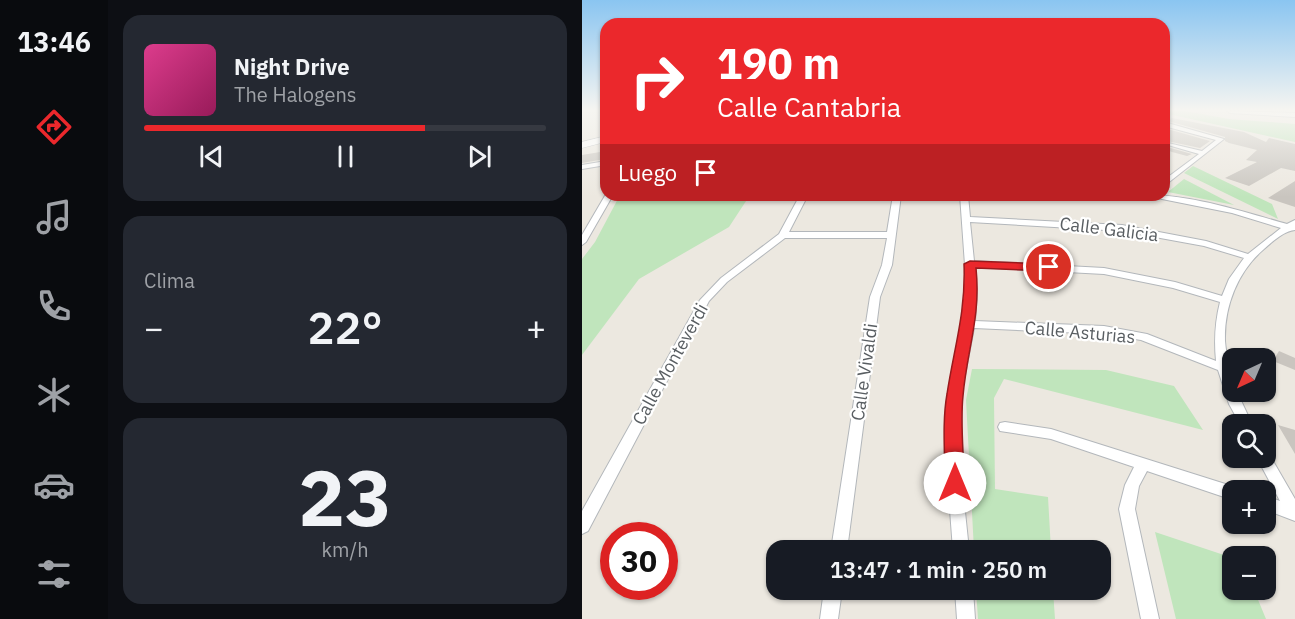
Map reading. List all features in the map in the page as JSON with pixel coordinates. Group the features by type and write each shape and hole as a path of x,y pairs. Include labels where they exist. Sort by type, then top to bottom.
{"main road":[{"path":"582,147 600,144"}],"street":[{"path":"1170,175 1204,153 1217,140"},
{"path":"1170,144 1204,153"},
{"path":"582,167 600,165"},
{"path":"1170,199 1293,226"},
{"path":"582,242 606,201"},
{"name":"Calle Monteverdi","path":"582,526 705,300 724,280 783,235 801,201"},
{"name":"Calle Vivaldi","path":"839,540 875,297 887,265 896,201"},
{"path":"960,540 955,483 955,396 969,324 972,293 964,201"},
{"name":"Calle Galicia","path":"966,219 1122,228 1206,244 1249,258"},
{"path":"1242,414 1221,367 1221,321 1226,300 1237,275 1249,258 1293,226"},
{"path":"783,235 891,235"},
{"path":"970,264 1104,271 1157,281 1226,300"},
{"name":"Calle Asturias","path":"969,324 1104,330 1143,337 1221,367"},
{"path":"1005,427 1051,434 1222,489"},
{"path":"1143,464 1132,485 1127,508 1150,619"},
{"path":"1270,468 1295,514"},
{"path":"1276,507 1295,514"},
{"path":"829,619 832,600"},
{"path":"965,600 966,619"}],"green space":[{"path":"1193,166 1272,204 1278,219 1184,173"},
{"path":"1184,179 1234,205 1170,192"},
{"path":"617,201 746,201 729,227 639,279 582,355 582,259 595,242"},
{"path":"972,369 1106,370 1174,386 1203,430 1004,379 994,398 995,489 1048,497 1050,540 973,540 966,400"},
{"path":"1155,532 1222,554 1222,600 1258,600 1266,619 1176,619"},
{"path":"977,600 1054,600 1055,619 978,619"}],"building":[{"path":"1170,140 1210,141 1200,148 1170,142"},
{"path":"1261,140 1266,142 1277,140 1295,144 1295,171 1281,168 1249,186 1225,178 1257,162 1246,160 1257,150 1225,141"},
{"path":"1170,148 1192,154 1187,156 1172,152"},
{"path":"600,152 600,160 582,163 582,155"},
{"path":"1295,181 1295,207 1268,198"},
{"path":"1279,351 1295,358 1295,370 1276,362"},
{"path":"1278,425 1295,430 1295,454"}],"route":[{"path":"955,483 955,396 969,324 972,293 970,264 1049,267"}]}
